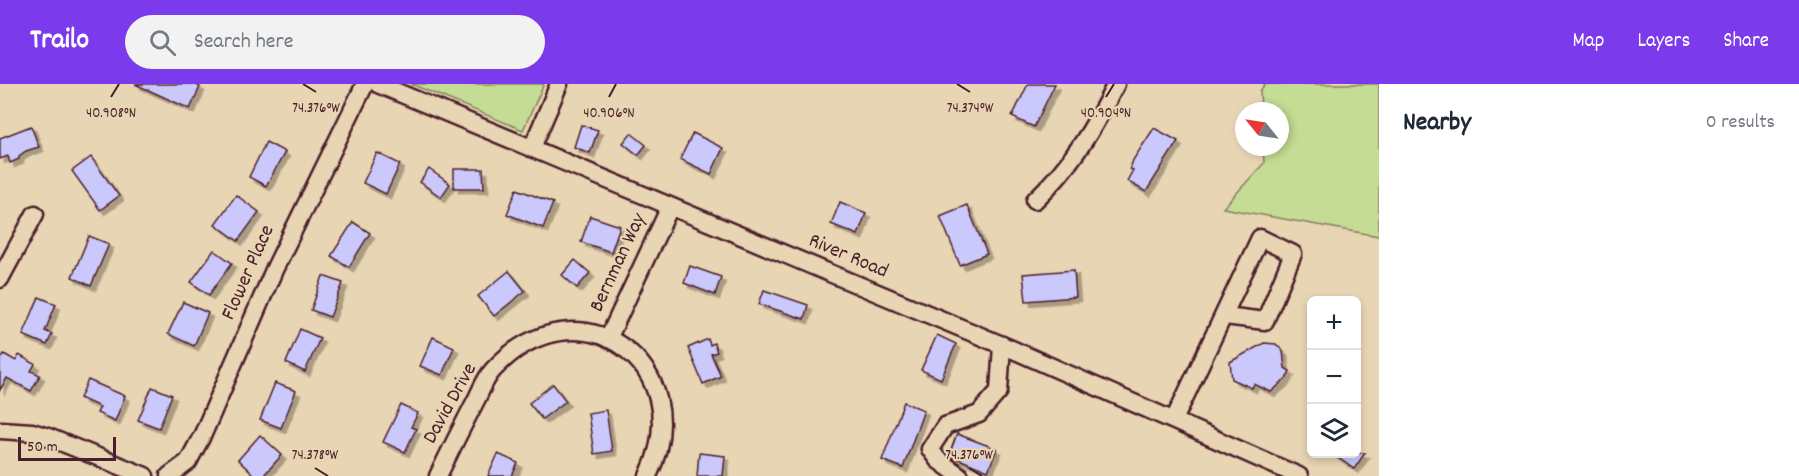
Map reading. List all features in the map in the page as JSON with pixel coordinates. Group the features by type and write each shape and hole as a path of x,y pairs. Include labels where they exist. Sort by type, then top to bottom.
{"street":[{"name":"Flower Place","path":"170,476 188,462 203,435 274,270 364,84"},
{"name":"River Road","path":"378,84 1002,345 1174,420 1274,471 1299,476"},
{"path":"532,148 559,84"},
{"path":"1035,200 1060,176 1080,150 1116,84"},
{"name":"Bernman Way","path":"608,339 670,207"},
{"path":"0,279 35,214"},
{"path":"1174,420 1260,238 1293,254 1265,321 1225,316"},
{"name":"David Drive","path":"438,476 487,378 519,348 542,335 568,330 595,333 608,339 626,350 639,362 649,377 659,401 662,436 658,454 648,476"},
{"path":"960,476 938,460 930,449 945,426 979,414 999,391 1002,345"},
{"path":"0,430 32,432 48,437 145,476"}],"green space":[{"path":"411,84 544,84 523,130"},
{"path":"1265,84 1379,84 1379,236 1223,208 1264,163 1264,156 1289,156 1289,102 1261,102 1260,91"}],"building":[{"path":"135,84 195,84 200,87 190,109"},
{"path":"1028,84 1055,84 1034,127 1012,117"},
{"path":"581,125 598,130 590,153 574,147"},
{"path":"31,126 39,147 26,151 19,156 19,159 10,163 8,156 0,159 0,138"},
{"path":"1154,128 1178,141 1146,192 1127,181 1133,170 1130,169 1133,160"},
{"path":"631,133 646,145 638,155 623,143"},
{"path":"693,133 723,148 711,174 680,159"},
{"path":"266,142 285,152 266,186 249,177"},
{"path":"377,153 400,164 386,194 363,183"},
{"path":"91,157 119,196 100,210 72,171"},
{"path":"429,169 450,184 441,197 420,182"},
{"path":"454,169 483,169 484,188 454,188"},
{"path":"517,189 553,203 543,228 507,214"},
{"path":"236,195 259,212 238,241 215,224"},
{"path":"840,202 866,213 858,235 831,224"},
{"path":"967,205 987,254 960,265 940,216"},
{"path":"590,216 620,226 611,252 581,242"},
{"path":"353,222 370,233 349,267 331,256"},
{"path":"89,236 109,244 91,286 72,277"},
{"path":"214,250 232,263 209,295 191,282"},
{"path":"575,260 590,273 577,288 562,275"},
{"path":"690,266 721,277 715,295 684,283"},
{"path":"1074,270 1076,297 1026,301 1023,274"},
{"path":"509,271 525,291 494,316 478,296"},
{"path":"323,276 343,283 330,317 311,310"},
{"path":"764,290 808,305 804,319 759,304"},
{"path":"39,297 56,304 45,331 52,334 47,345 23,335"},
{"path":"183,302 208,313 194,346 168,334"},
{"path":"300,329 320,338 305,372 286,363"},
{"path":"937,335 956,344 941,379 921,370"},
{"path":"433,337 454,347 442,375 420,366"},
{"path":"708,339 710,345 714,343 717,352 711,354 721,376 703,384 688,348"},
{"path":"1264,343 1276,344 1283,351 1285,368 1290,371 1286,379 1271,392 1254,384 1252,388 1232,379 1230,362"},
{"path":"4,354 16,361 19,355 35,364 31,371 40,375 31,391 7,378 0,390 0,361"},
{"path":"88,380 125,396 115,421 97,413 100,407 80,398"},
{"path":"275,383 296,391 281,428 260,420"},
{"path":"553,384 566,401 542,419 529,403"},
{"path":"152,387 172,395 159,428 138,420"},
{"path":"904,402 924,410 903,468 882,460"},
{"path":"401,405 418,413 411,427 416,429 405,452 383,442"},
{"path":"606,410 612,451 594,454 588,413"},
{"path":"957,434 997,449 988,471 949,455"},
{"path":"260,435 282,455 263,476 255,476 238,460"},
{"path":"699,453 725,456 723,476 697,476"},
{"path":"1361,453 1365,453 1354,469 1338,458 1361,458"},
{"path":"498,454 518,463 512,476 488,476"}]}
